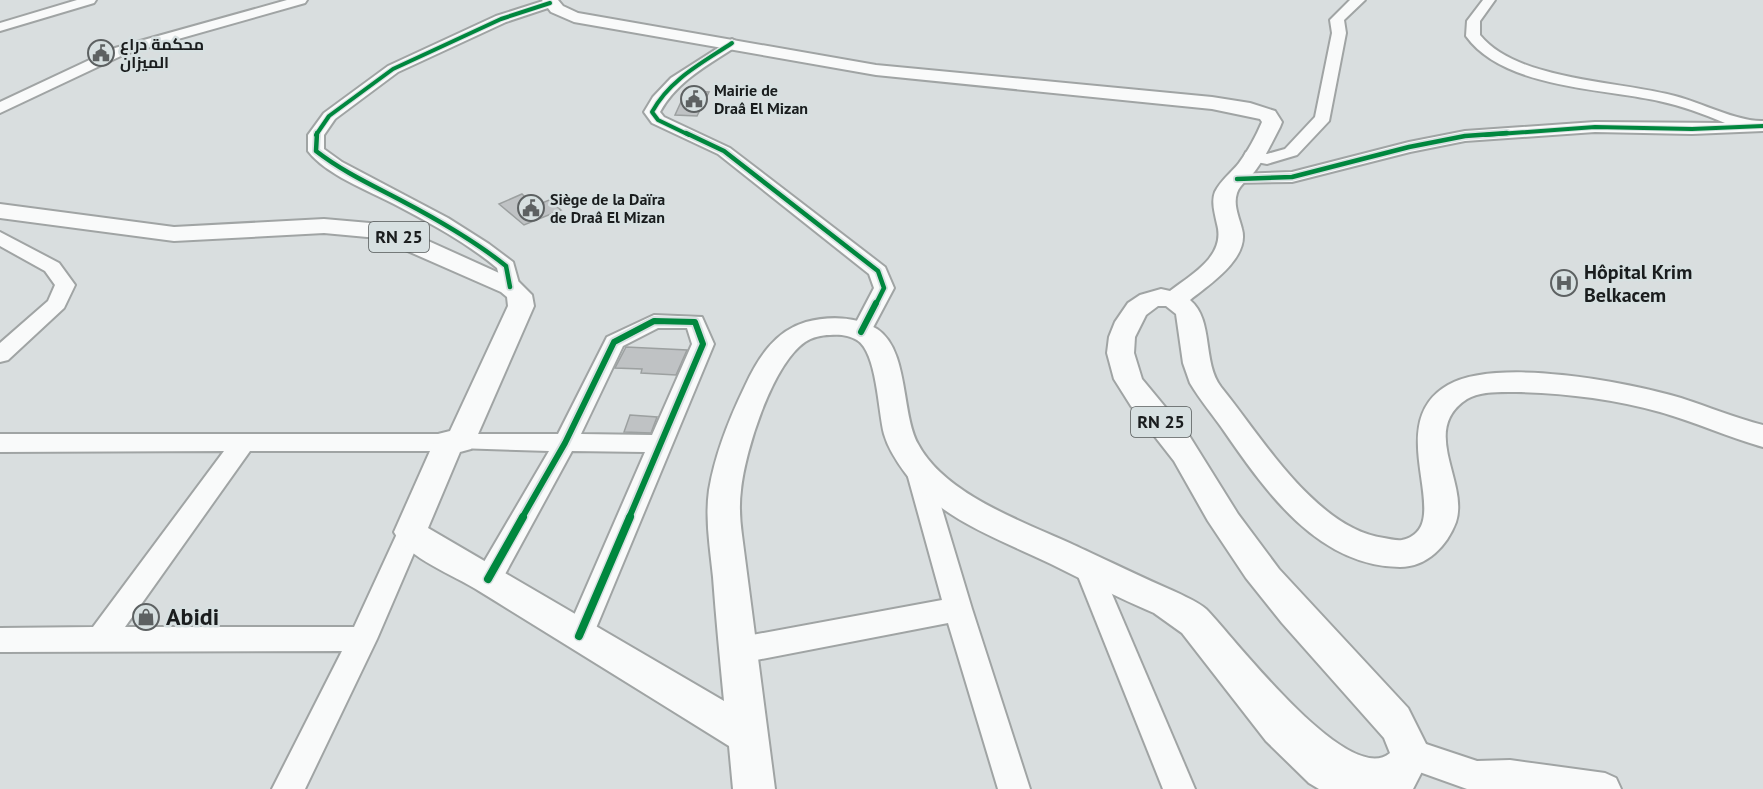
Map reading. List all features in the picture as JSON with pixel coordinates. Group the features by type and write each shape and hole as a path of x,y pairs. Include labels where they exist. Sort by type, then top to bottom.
{"main road":[{"path":"547,1 563,13 574,16 876,70 982,78 1250,109 1268,115 1272,122 1249,165 1228,188 1224,197 1224,207 1232,237 1231,246 1214,267 1175,299"},
{"name":"RN 25","path":"0,211 37,218 174,234 324,226 381,231 407,240 510,288"},
{"path":"510,288 519,296 521,306 410,532 422,542 488,579 748,736"},
{"name":"RN 25","path":"1411,754 1399,727 1284,600 1253,561 1220,514 1180,447 1131,383 1122,366 1120,350 1123,331 1132,314 1142,303 1164,298 1175,299 1188,311 1201,378 1254,452 1318,520 1344,540 1377,553 1409,553 1433,539 1442,515 1440,489 1430,445 1432,425 1440,407 1459,391 1514,381 1635,396 1763,436"},
{"path":"754,789 736,651 726,534 725,493 731,459 744,419 767,370 780,351 794,338 808,329 825,327 845,327 873,339 881,355 896,423 904,446 917,466 937,486 974,512 1166,603 1190,618 1232,665 1299,751 1326,773 1359,786 1385,786 1403,771 1411,754"}],"street":[{"path":"0,27 90,0"},
{"path":"0,108 120,51 301,0"},
{"path":"1252,156 1267,159 1291,152 1323,118 1339,33 1337,20 1349,6 1359,0"},
{"path":"1489,0 1472,22 1473,36 1484,49 1502,60 1558,78 1716,112 1755,126 1763,134"},
{"path":"510,288 506,266 493,255 404,202 331,163 316,151 316,135 329,116 393,69 501,19 547,1"},
{"path":"732,44 671,86 657,100 652,112 658,120 724,151 878,271 884,288 861,332"},
{"path":"1237,179 1292,177 1409,147 1465,136 1595,127 1692,129 1755,126"},
{"path":"0,238 52,267 65,285 57,304 0,356"},
{"path":"488,579 565,442 614,342 654,321 695,322 703,344 579,636"},
{"path":"0,442 455,441 662,444"},
{"path":"100,640 243,443"},
{"path":"917,466 958,609 1014,789"},
{"path":"288,789 363,639 410,532"},
{"path":"1087,567 1179,789"},
{"path":"736,651 958,609"},
{"path":"0,640 363,639"},
{"path":"1411,754 1487,783 1510,776 1605,789"}],"building":[{"path":"686,91 709,92 697,116 675,115"},
{"name":"Siège de la Daïra de Draâ El Mizan","path":"522,194 535,206 549,200 561,210 524,225 499,204"},
{"path":"626,347 687,350 676,375 641,373 642,369 615,368"},
{"path":"630,415 657,417 651,433 624,432"}],"cycle path":[{"path":"510,287 506,266 495,257 441,222 356,178 336,165 316,151 316,135 329,116 393,69 501,19 550,3"},
{"path":"732,43 676,81 666,90 652,112 658,120 724,151 878,271 884,288 861,332"},
{"path":"1237,179 1292,177 1409,147 1465,136 1595,127 1692,129 1763,126"},
{"path":"488,579 565,443 614,342 654,321 695,322 703,344 579,636"}],"place":[{"name":"محكمة دراع الميزان","path":"101,53"},
{"name":"Mairie de Draâ El Mizan","path":"694,99"},
{"name":"Siège de la Daïra de Draâ El Mizan","path":"531,208"},
{"name":"Hôpital Krim Belkacem","path":"1564,283"},
{"name":"Abidi","path":"146,617"}]}
